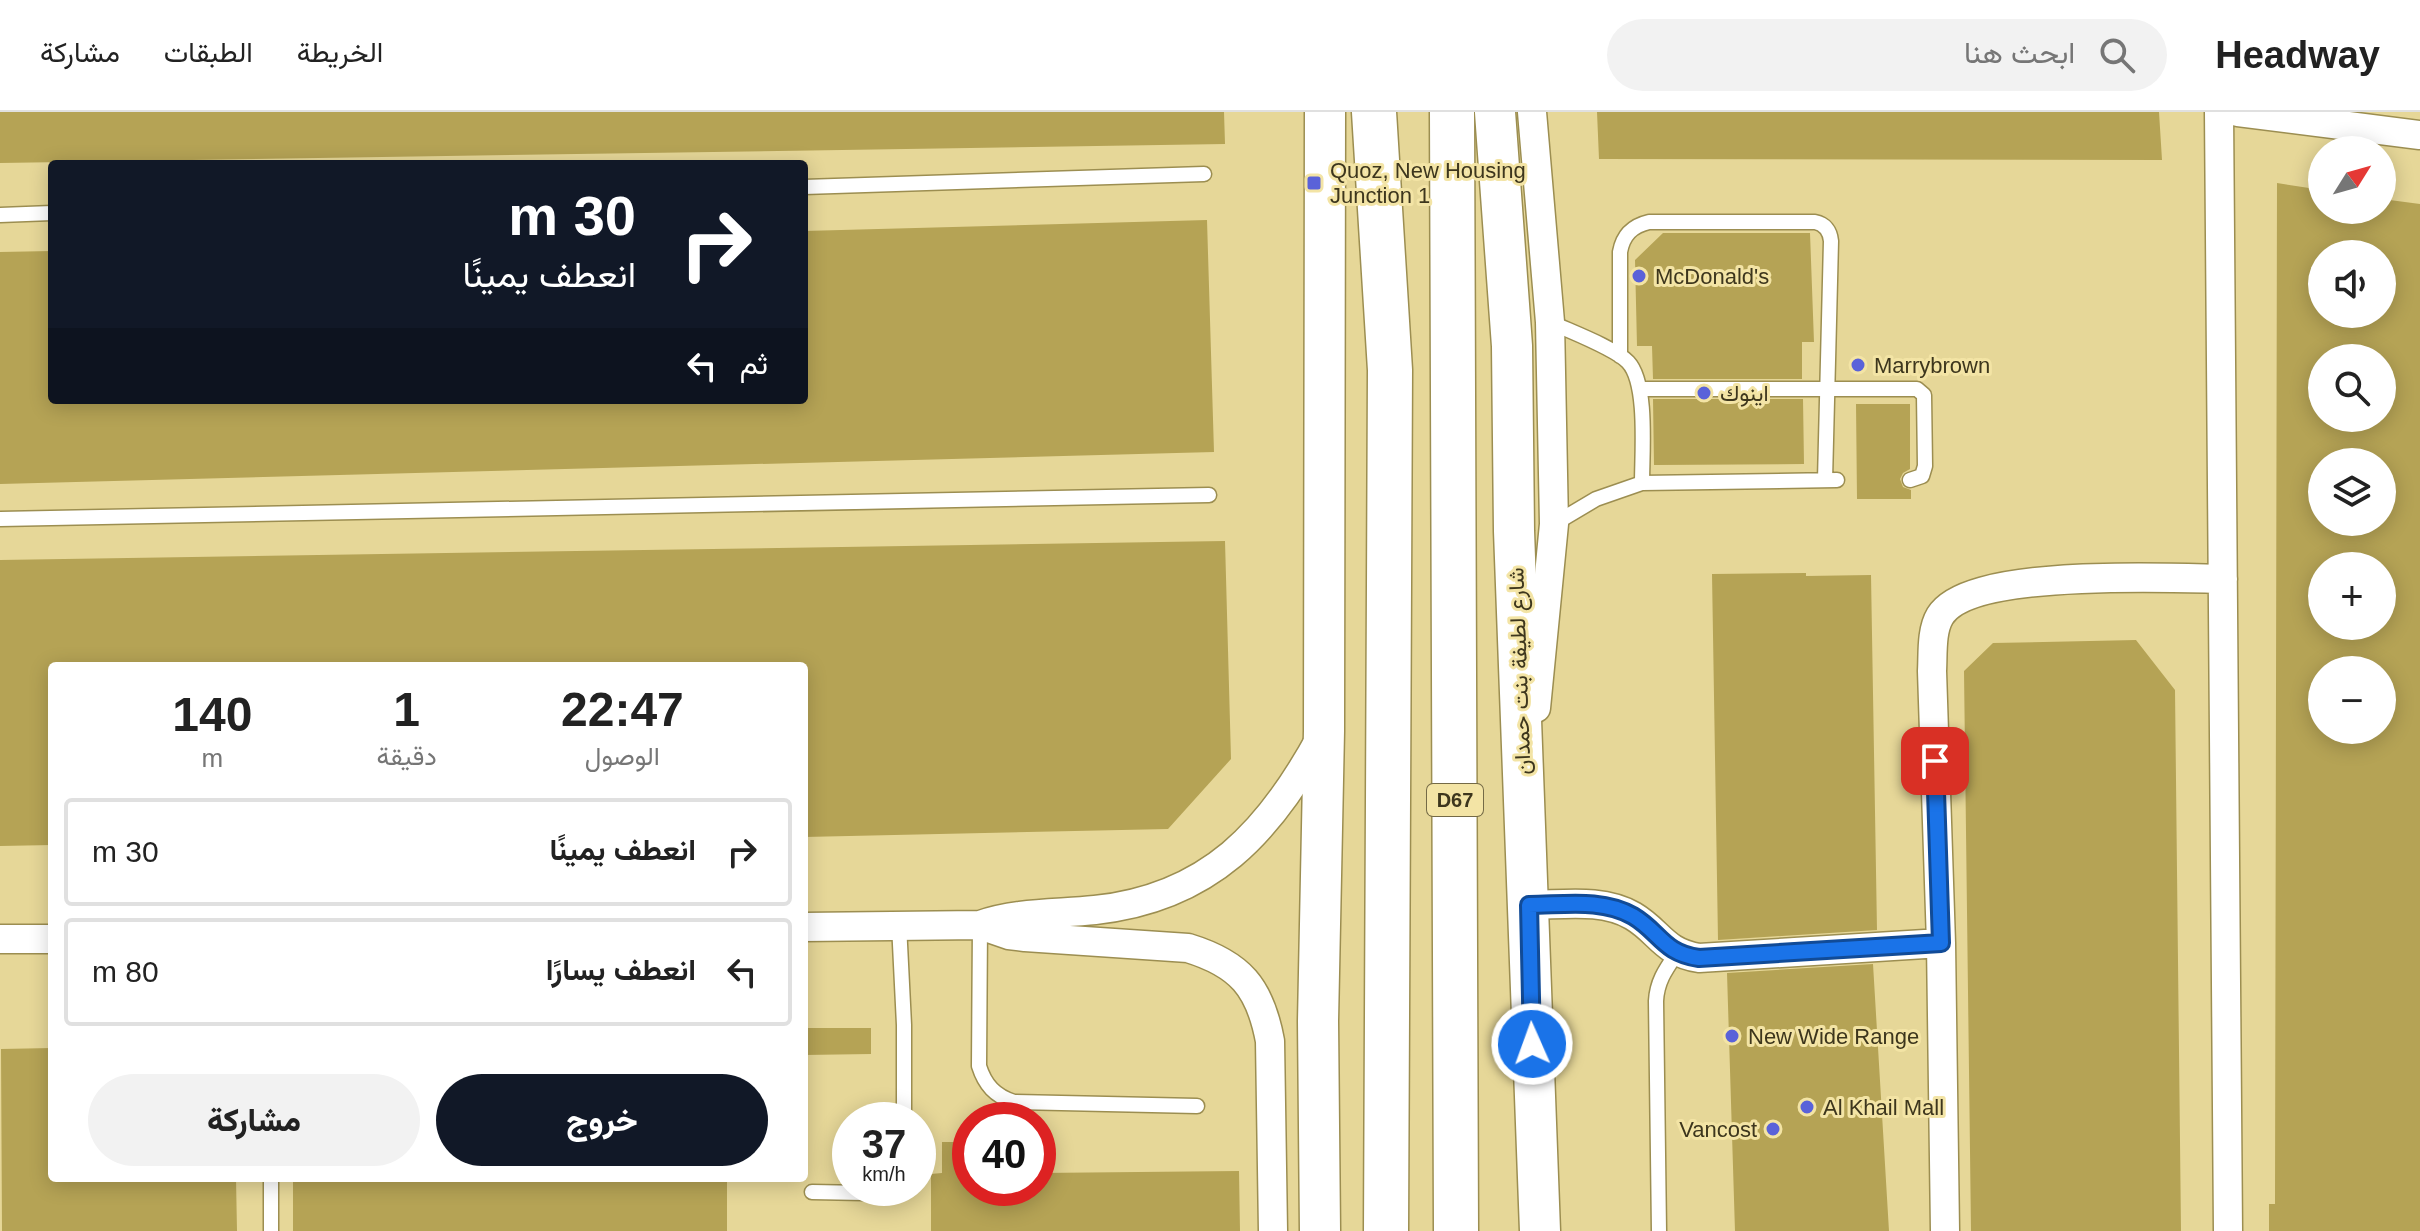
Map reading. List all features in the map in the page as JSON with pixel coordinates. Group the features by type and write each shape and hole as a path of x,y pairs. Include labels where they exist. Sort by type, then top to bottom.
{"main road":[{"path":"1374,112 1390,370 1386,1231"},
{"name":"D67","path":"1452,112 1456,1231"}],"street":[{"path":"1320,1231 1318,1021 1324,731 1325,112"},
{"name":"شارع لطيفة بنت حمدان","path":"1495,112 1512,346 1514,531 1540,1231"},
{"path":"1523,733 1534,718 1536,708 1554,524 1550,322 1532,112"},
{"path":"2219,112 2228,1231"},
{"path":"2238,112 2420,135"},
{"path":"1945,1231 1941,943 1932,671 1935,631 1941,614 1968,595 2000,586 2111,577 2223,579"},
{"path":"808,927 980,925 1023,914 1096,910 1125,905 1179,888 1228,859 1273,813 1292,787 1324,731"},
{"path":"1529,905 1596,904 1616,908 1634,917 1677,953 1699,958 1941,943"},
{"path":"980,925 1025,937 1188,948 1214,956 1236,971 1253,991 1265,1015 1270,1041 1273,1231"},
{"path":"0,939 48,939"}],"lane":[{"path":"808,187 1204,174"},
{"path":"0,215 48,213"},
{"path":"1554,524 1596,499 1642,483 1831,480 1827,388 1831,241 1827,228 1815,222 1649,222 1632,228 1620,252 1620,356"},
{"path":"1550,322 1620,356 1634,370 1640,389 1642,483"},
{"path":"1640,389 1914,388 1922,392 1925,469 1922,476 1910,480"},
{"path":"0,519 1209,495"},
{"path":"899,924 904,1102"},
{"path":"980,925 979,1066 987,1086 995,1093 1014,1102 1197,1106"},
{"path":"1659,1231 1656,988 1677,953"},
{"path":"271,1182 271,1231"},
{"path":"812,1192 832,1192"}],"building":[{"path":"0,112 1224,112 1225,144 48,160 0,163"},
{"path":"1597,112 2159,112 2162,160 1599,159"},
{"path":"2277,183 2308,188 2308,224 2396,224 2396,201 2420,204 2420,1231 2269,1231 2269,1204 2275,1204"},
{"path":"1207,220 1214,452 0,484 0,252 48,251 48,404 808,404 808,231"},
{"path":"1663,233 1810,233 1814,342 1802,342 1802,379 1653,379 1652,346 1637,346 1635,260"},
{"path":"1653,399 1803,399 1804,464 1654,465"},
{"path":"1856,404 1910,404 1910,469 1900,479 1903,487 1911,490 1911,499 1857,499"},
{"path":"1225,541 1231,759 1168,829 808,837 808,662 48,662 48,845 0,846 0,560"},
{"path":"1806,573 1806,576 1871,575 1877,930 1718,940 1712,574"},
{"path":"2136,640 2175,690 2181,1231 1971,1231 1964,671 1993,643"},
{"name":"Al Khail Mall","path":"1873,964 1889,1231 1735,1231 1727,973"},
{"path":"808,1028 871,1028 871,1054 808,1055"},
{"path":"48,1048 48,1182 236,1182 237,1231 2,1231 1,1049"},
{"path":"942,1142 952,1142 952,1206 1056,1206 1056,1173 1239,1171 1240,1231 931,1231 931,1206 936,1206 936,1174 942,1173"},
{"path":"293,1182 727,1182 727,1231 293,1231"}],"place":[{"name":"Quoz, New Housing Junction 1","path":"1314,183"},
{"name":"McDonald's","path":"1639,276"},
{"name":"Marrybrown","path":"1858,365"},
{"name":"اينوك","path":"1704,393"},
{"name":"New Wide Range","path":"1732,1036"},
{"name":"Al Khail Mall","path":"1807,1107"},
{"name":"Vancost","path":"1773,1129"}],"route":[{"path":"1532,1044 1529,905 1596,904 1616,908 1634,917 1677,953 1699,958 1941,943 1935,761"}]}
